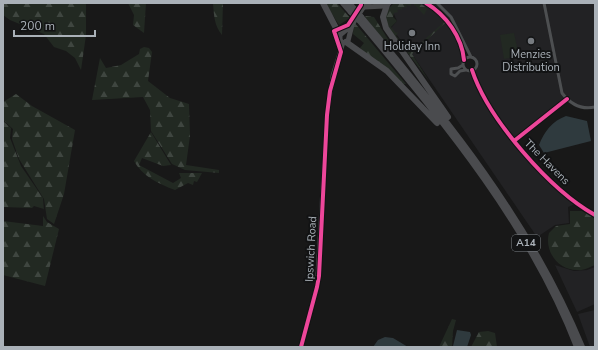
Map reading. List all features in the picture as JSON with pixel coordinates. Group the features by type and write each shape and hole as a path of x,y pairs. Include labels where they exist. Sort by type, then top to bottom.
{"highway":[{"path":"323,3 343,41"},
{"name":"A14","path":"343,3 353,10"},
{"name":"A14","path":"349,3 353,10 442,115 505,201 533,246 556,288 582,347"},
{"name":"A14","path":"388,4 383,17 386,28 470,148 477,162"},
{"name":"A14","path":"360,18 422,96 460,147 525,241 555,298 577,347"},
{"name":"A14","path":"343,41 367,56 403,86 460,147"}],"main road":[{"path":"343,41 363,8 369,3"},
{"path":"363,8 377,4 388,4"},
{"path":"343,41 352,25"}],"street":[{"path":"426,3 445,17 450,25 463,55 463,65 466,70"},
{"name":"The Havens","path":"437,3 451,17 471,57 476,63 472,70 488,106 514,141 538,168 571,198 595,215"},
{"path":"544,3 560,87 567,99 578,107 595,107"},
{"name":"Ipswich Road","path":"301,347 318,287 327,115 330,91 343,41"},
{"path":"464,60 471,57"},
{"path":"463,65 458,68 451,69 451,74 455,76 460,70 472,70"},
{"path":"514,141 567,99"}],"shaded area":[{"path":"394,3 595,3 595,107 583,108 567,99 514,141 537,168 577,203 568,207 569,223 555,225 537,237 412,54 391,28 397,21 391,7","holes":["458,29 471,57 476,62 476,67 469,71 463,67 463,55 454,30"]},
{"path":"566,116 587,121 591,141 544,153 539,145 543,136 553,124"},
{"path":"555,265 574,271 587,270 595,267 595,304 577,312"},
{"path":"595,310 595,347 590,347 578,314"},
{"path":"457,330 470,332 471,335 467,347 453,346"},
{"path":"385,337 393,338 408,347 373,347 378,340"}],"green space":[{"path":"3,3 86,3 86,35 81,70 75,58 66,51 54,47 44,34 10,20 3,15"},
{"path":"128,3 146,3 144,33 133,25 134,15"},
{"path":"213,3 223,3 222,35 216,24"},
{"path":"325,3 337,3 351,19 348,19 339,25"},
{"path":"394,3 417,3 421,4 427,9 424,15 415,5 414,6 414,4 411,4 411,6 406,5 407,8 402,8 402,10 397,10 398,12 394,13 393,17 397,21 391,27 396,33 398,32 396,36 411,52 444,22 445,23 412,54 429,81 391,31 384,18 387,10"},
{"path":"365,17 374,17 391,44 390,45 388,46"},
{"path":"354,22 406,84 403,84 360,48 364,43 353,34"},
{"path":"514,33 519,56 504,59 500,35"},
{"path":"144,47 149,48 152,52 148,81 170,98 189,104 190,136 186,165 219,170 219,173 185,170 172,164 151,131 150,110 143,97 92,100 100,58 106,68 121,65 139,54 140,49"},
{"path":"16,94 32,106 75,130 64,194 54,224 47,219 44,199 19,159 12,139 13,129 3,120 3,102"},
{"path":"3,121 11,128 10,138 21,166 43,198 44,209 34,206 32,208 3,207"},
{"path":"151,132 171,165 163,166 142,158 139,165 173,183 181,178 179,173 202,173 197,182 194,181 193,185 188,183 175,190 157,182 146,175 137,166 134,161"},
{"path":"570,211 582,211 595,219 595,265 582,270 570,269 558,263 551,253 549,246 549,233 556,226 570,224"},
{"path":"43,216 47,222 59,229 45,286 3,275 3,221 43,226"},
{"path":"452,319 456,320 453,331 452,347 439,347"},
{"path":"488,331 495,333 497,347 471,347 479,332"}],"cycle path":[{"path":"301,347 319,276 327,115 330,91 341,52 334,31 348,25 361,3"},
{"path":"426,3 440,14 452,27 463,51 464,60"},
{"path":"472,70 480,89 492,110 506,131 523,152 559,189 577,204 595,215"},
{"path":"514,141 567,99"}],"place":[{"name":"Holiday Inn","path":"412,33"},
{"name":"Menzies Distribution","path":"531,41"}]}
